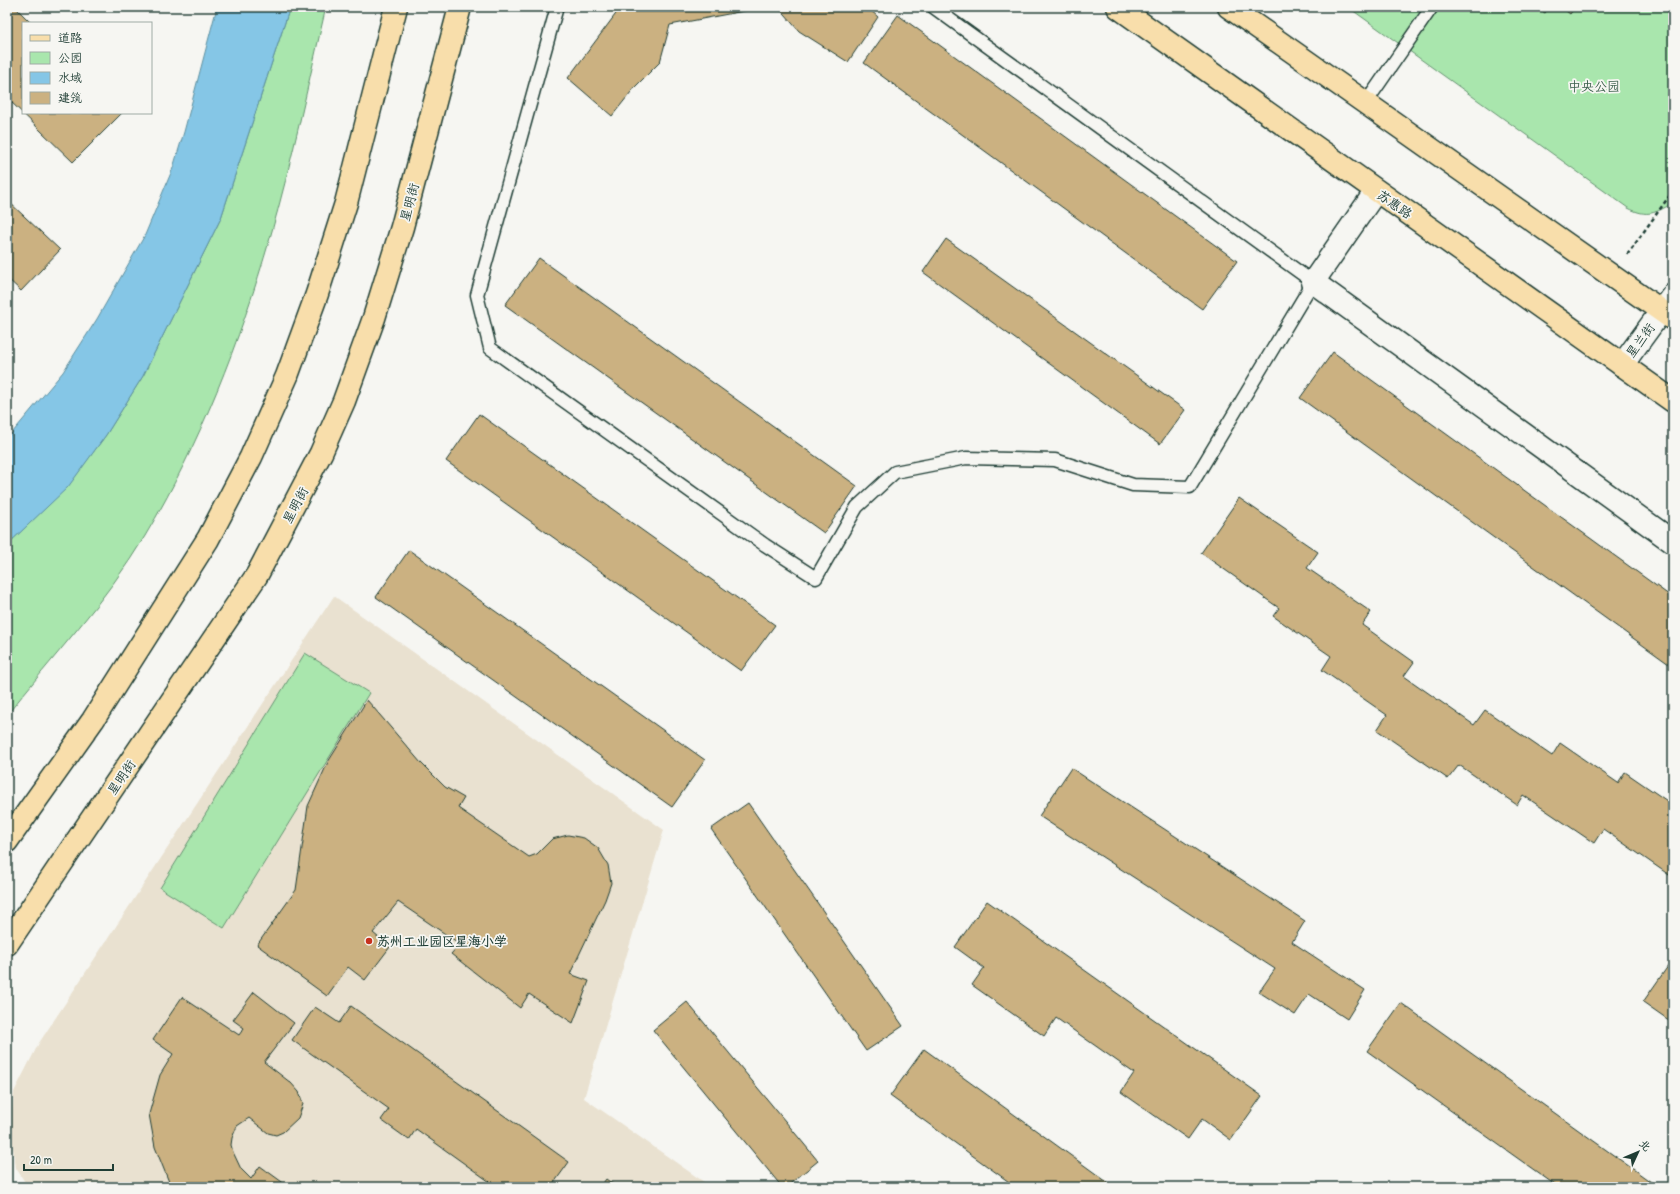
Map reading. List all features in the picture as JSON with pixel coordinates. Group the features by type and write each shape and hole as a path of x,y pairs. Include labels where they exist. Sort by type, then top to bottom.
{"main road":[{"path":"7,841 93,720 191,566 208,539 251,457 288,376 317,294 346,203 396,7"},
{"name":"星明街","path":"7,944 257,575 321,453 344,401 374,318 402,226 460,7"},
{"name":"苏惠路","path":"1118,7 1673,401"},
{"path":"1229,7 1611,276 1669,308"}],"street":[{"path":"1376,191 1313,282 1673,542"},
{"name":"星兰街","path":"1622,365 1669,308"}],"lane":[{"path":"557,7 477,295 490,348 759,540 816,578 857,507 895,472 966,458 1055,460 1133,485 1190,486 1313,282 933,7"},
{"path":"1365,104 1432,7"}],"path":[{"path":"1611,276 1673,191"}],"shaded area":[{"name":"苏州工业园区星海小学","path":"334,596 664,830 584,1098 711,1187 28,1187 16,1168 10,1129 14,1092 39,1043"}],"green space":[{"path":"290,7 326,7 293,152 270,238 246,315 217,391 184,465 165,501 130,560 79,628 7,715 7,545 68,486 106,435 143,376 221,218"},
{"name":"中央公园","path":"1348,7 1673,7 1673,203 1651,213 1641,213 1628,208"},
{"path":"305,653 369,693 224,928 160,888"}],"water":[{"path":"217,7 290,7 221,218 143,376 106,435 68,487 7,545 7,439 63,372 97,319 145,235 173,168"}],"building":[{"path":"7,7 15,7 30,22 22,22 22,113 7,98"},
{"path":"621,7 765,7 670,25 660,62 635,87 612,116 568,78"},
{"path":"778,7 867,7 878,17 848,62 799,31"},
{"path":"1536,7 1550,7 1545,13"},
{"path":"1561,7 1575,7 1570,14"},
{"path":"898,15 1237,261 1202,309 864,63"},
{"path":"24,114 121,114 73,162"},
{"path":"7,200 60,250 21,291 7,278"},
{"path":"946,239 1185,410 1160,444 923,272"},
{"path":"539,258 857,486 824,533 505,305"},
{"path":"1333,352 1673,598 1673,667 1300,398"},
{"path":"479,414 775,625 741,671 446,461"},
{"path":"1239,498 1318,552 1307,568 1371,612 1362,625 1414,662 1404,676 1474,725 1485,710 1552,756 1560,743 1618,783 1625,772 1673,805 1672,877 1603,829 1594,843 1523,795 1517,805 1459,765 1448,779 1377,730 1387,715 1322,670 1331,656 1273,616 1279,608 1201,553"},
{"path":"409,550 705,760 672,807 376,597"},
{"path":"367,700 421,763 445,787 464,798 458,808 529,857 537,854 552,839 568,835 584,838 598,848 608,865 611,883 605,900 570,974 589,981 573,1023 529,994 520,1008 451,954 460,944 398,902 373,933 390,947 365,980 348,967 327,996 257,945 296,890 308,806 328,762"},
{"path":"1071,768 1305,921 1292,942 1365,990 1347,1019 1309,994 1295,1015 1259,992 1275,969 1039,816"},
{"path":"748,803 903,1026 866,1051 711,829"},
{"path":"987,901 1262,1096 1231,1140 1202,1119 1188,1139 1121,1092 1134,1073 1056,1018 1044,1036 972,985 984,968 955,947"},
{"path":"1673,959 1673,1023 1643,1002"},
{"path":"254,992 294,1023 264,1062 291,1083 299,1092 303,1104 298,1118 283,1132 276,1135 268,1133 249,1118 237,1126 231,1145 241,1169 251,1179 260,1166 289,1187 171,1187 155,1147 149,1114 160,1075 173,1054 153,1040 182,997 239,1035 244,1028 233,1020"},
{"path":"687,1002 818,1161 786,1187 782,1187 653,1030"},
{"path":"1401,1003 1658,1187 1558,1187 1367,1051"},
{"path":"351,1006 569,1162 551,1187 497,1187 416,1129 409,1140 381,1120 389,1109 292,1040 315,1007 339,1023"},
{"path":"924,1049 1114,1187 1016,1187 890,1096"},
{"path":"606,1179 617,1187 600,1187"}],"place":[{"name":"苏州工业园区星海小学","path":"369,941"}]}
